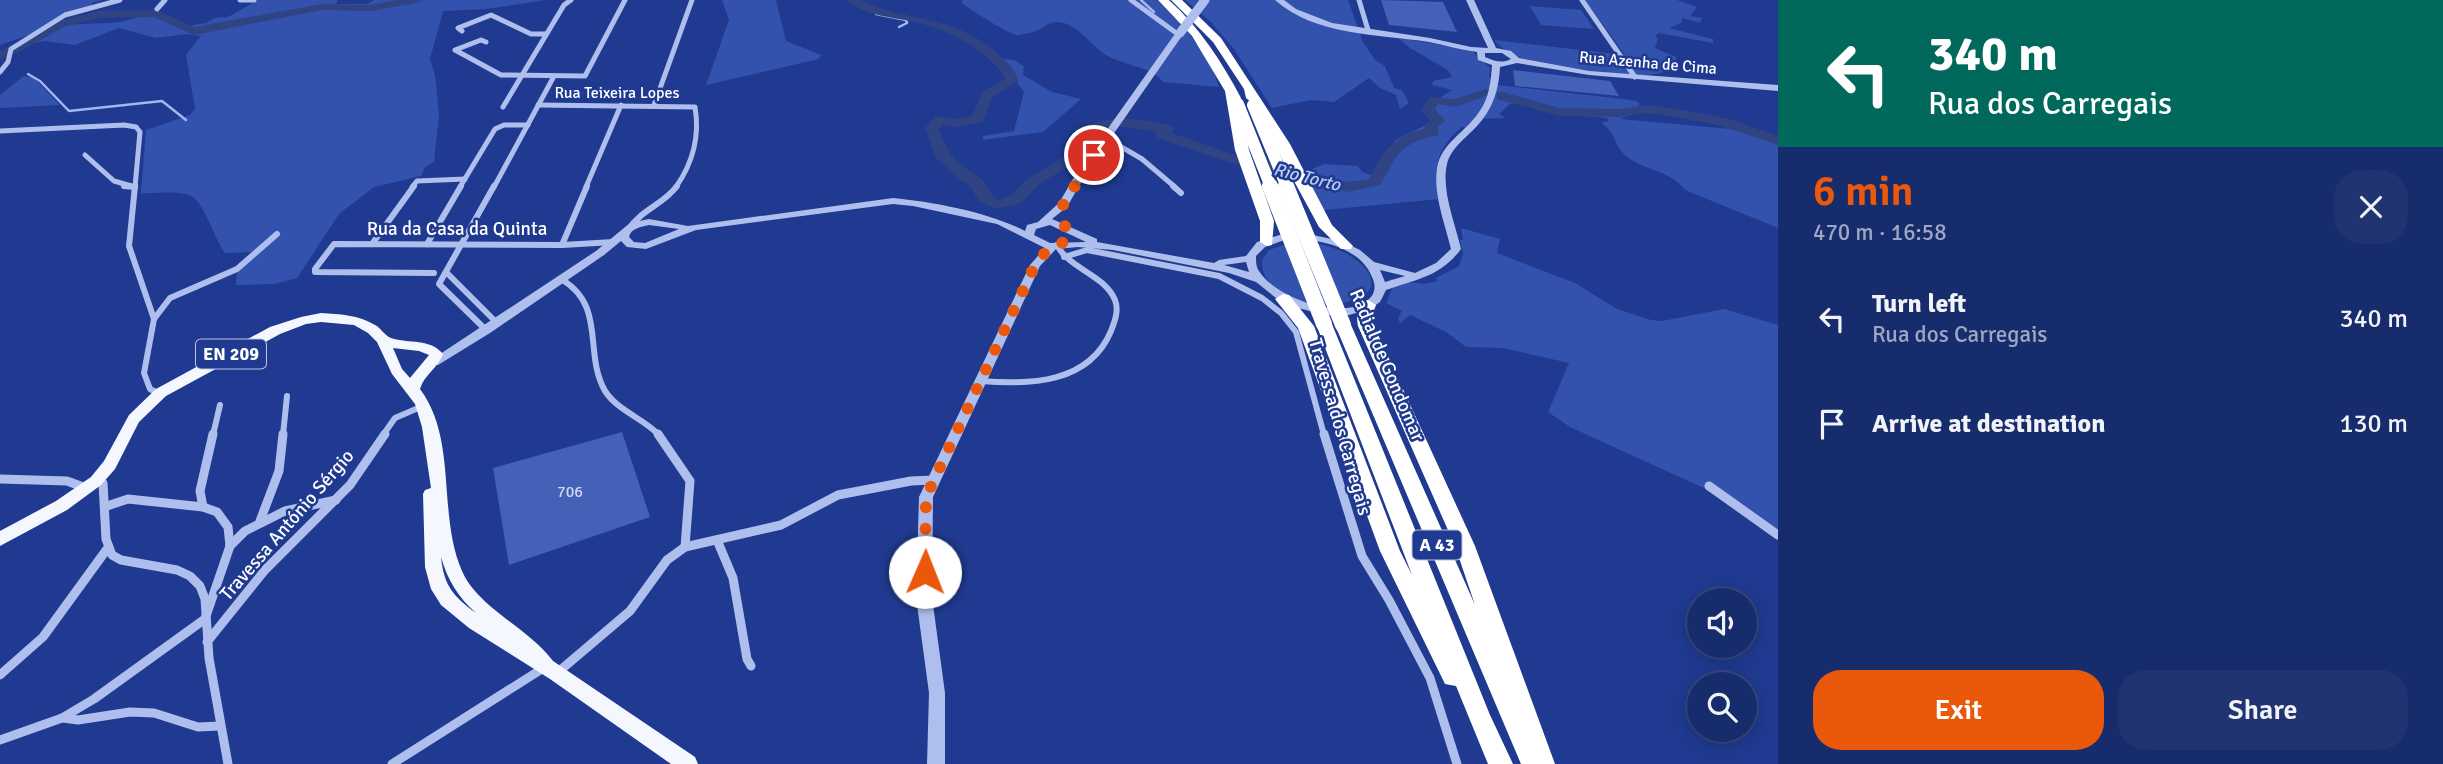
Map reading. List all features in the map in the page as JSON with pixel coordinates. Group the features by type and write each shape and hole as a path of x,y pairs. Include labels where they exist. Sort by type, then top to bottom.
{"highway":[{"name":"Radial de Gondomar","path":"1164,0 1202,40 1231,89 1246,105 1334,325 1480,719 1501,764"},
{"path":"1176,0 1217,40 1250,89 1246,105"},
{"name":"A 43","path":"1246,105 1242,150 1267,221 1267,242"},
{"name":"A 43","path":"1246,105 1326,227 1346,246"},
{"name":"A 43","path":"1283,299 1306,326 1390,551 1452,676 1480,719"},
{"name":"A 43","path":"1368,305 1364,316 1366,326 1465,546 1543,764"},
{"name":"Radial de Gondomar","path":"1334,325 1534,764"}],"main road":[{"name":"EN 209","path":"0,539 92,484 112,463 137,413 160,394 284,326 311,317 329,316 359,322 374,330 383,340 398,346 423,347"},
{"path":"383,340 396,368 413,388 425,412 433,563 439,589 452,605 688,764"},
{"path":"396,368 398,356 423,347 436,354 429,366 416,377 413,388"},
{"path":"396,368 410,374 429,366"}],"street":[{"path":"0,72 10,56 11,48 65,15 120,0"},
{"path":"157,9 165,0"},
{"path":"240,0 254,0"},
{"path":"503,107 564,5 572,0"},
{"path":"486,43 481,40 455,50 501,75 521,78 585,76 625,0"},
{"path":"654,105 692,0"},
{"path":"1131,0 1179,34"},
{"path":"1035,265 1028,231 1063,205 1106,138 1205,0"},
{"path":"1279,0 1317,20 1480,51 1493,49 1510,53 1516,61 1496,63 1481,58 1480,51"},
{"path":"1359,0 1368,30"},
{"path":"1470,0 1493,49"},
{"path":"1582,0 1635,77"},
{"path":"462,30 458,28 491,15 531,34 546,34"},
{"name":"Rua Azenha de Cima","path":"1516,61 1575,71 1778,88"},
{"path":"1381,287 1420,276 1445,264 1456,249 1441,175 1446,156 1457,139 1484,113 1490,99 1496,63"},
{"path":"486,330 439,284 463,245 553,78"},
{"name":"Rua Teixeira Lopes","path":"538,104 695,107 693,158 688,169 677,187 642,219"},
{"path":"562,245 621,105"},
{"path":"0,131 124,125 136,127 141,134 131,257 154,319"},
{"path":"427,244 495,129 504,125 528,125"},
{"path":"1106,138 1142,159 1181,193"},
{"path":"85,155 118,184 126,188 135,187"},
{"path":"372,244 417,181 466,179"},
{"path":"600,253 617,248 653,245 665,237 694,228 893,201 1000,222 1040,223 1067,229 1113,247"},
{"path":"936,764 937,693 924,597 926,497 1035,265 1070,236 1063,205"},
{"path":"429,366 498,323 600,253 642,219 662,225 694,228"},
{"path":"1000,222 1031,238 1058,245 1113,247 1201,264 1257,279 1283,299 1309,309 1336,312 1368,305 1375,300 1381,287 1378,272 1346,246 1309,236 1286,236 1267,242 1254,251 1251,264 1257,279"},
{"path":"662,225 666,229 665,237"},
{"path":"627,231 627,242 638,246"},
{"path":"160,394 150,389 144,373 154,319 170,299 227,275 277,234"},
{"name":"Rua da Casa da Quinta","path":"434,273 315,272 334,244 562,245 615,242"},
{"path":"981,381 1028,384 1060,379 1102,349 1115,321 1117,308 1113,297 1095,277 1064,257 1058,245"},
{"name":"Travessa dos Carregais","path":"1064,257 1087,250 1219,276 1238,283 1285,316 1296,332 1331,460 1362,556 1389,600 1430,678 1457,764"},
{"path":"1201,264 1252,258"},
{"path":"1372,265 1420,276"},
{"path":"447,273 498,323"},
{"path":"561,279 576,287 583,300 595,335 603,387 630,416 652,429 690,481 685,547"},
{"path":"447,292 459,287"},
{"path":"423,347 462,344"},
{"path":"260,521 279,471 287,396"},
{"path":"203,507 200,491 220,405"},
{"name":"Travessa António Sérgio","path":"207,642 265,570 350,485 394,419 425,412"},
{"path":"0,479 103,483 107,506 107,550 43,637 0,675"},
{"path":"392,764 551,670 631,611 667,560 685,547 781,525 838,495 911,481 934,480"},
{"path":"1709,486 1778,535"},
{"path":"107,506 128,499 203,507 217,512 228,527 230,546 205,619"},
{"path":"230,546 260,521 285,511 336,500"},
{"path":"717,540 733,578 747,659 751,666"},
{"path":"107,550 114,559 128,563 172,566 188,573 200,586 207,603 207,642 228,764"},
{"name":"Travessa António Sérgio","path":"0,740 62,718 205,619"},
{"path":"62,718 78,720 130,712 154,713 198,727 220,726"}],"shaded area":[{"path":"0,0 103,0 78,9 32,34 0,45"},
{"path":"258,0 338,0 336,4 367,4 374,0 546,0 486,9 443,11 430,59 435,75 439,114 434,162 425,167 421,176 374,187 339,214 297,278 275,284 236,285 237,273 254,252 225,253 200,205 191,196 141,193 146,130 190,115 195,109 186,55 201,36 187,34 156,38 119,28 75,45 45,41 16,47 53,24 57,27 112,23 152,14 163,16 183,28 196,30 205,30 191,29 193,25 206,23 214,18 228,17"},
{"path":"722,0 776,0 786,41 821,55 819,59 706,85 729,20"},
{"path":"962,0 1157,0 1202,51 1219,87 1163,82 1145,69 1106,55 1078,30 1064,23 1054,22 1033,32 1013,34 971,10"},
{"path":"1185,0 1348,0 1363,42 1375,60 1385,66 1394,88 1402,90 1409,103 1400,109 1396,95 1380,88 1369,78 1334,102 1311,100 1272,108 1234,49 1211,22"},
{"path":"1585,0 1677,0 1697,7 1690,16 1702,18 1700,23 1683,18 1681,23 1669,28 1713,39 1713,43 1659,33 1655,36 1658,38 1655,48 1676,57 1677,63 1671,71 1645,75 1587,72 1543,64 1506,50 1494,40 1625,55"},
{"path":"1530,6 1581,10 1594,29 1541,25"},
{"path":"1398,38 1470,49 1490,68 1489,77 1498,85 1623,99 1640,104 1634,113 1620,119 1741,130 1778,141 1778,228 1685,190 1672,178 1631,160 1601,123 1609,121 1607,118 1582,116 1527,101 1510,104 1499,114 1506,118 1475,119 1467,128 1462,127 1453,135 1442,151 1437,168 1440,199 1324,210 1305,172 1324,164 1358,166 1362,172 1380,178 1394,149 1395,140 1434,121 1425,109 1431,99 1440,98 1452,90 1432,85 1433,81 1452,77 1448,70"},
{"path":"999,58 1014,60 1024,66 1023,75 1052,92 1081,99 1043,132 983,140 983,136 1014,131 1024,92"},
{"path":"24,76 34,78 60,105 0,108 0,95"},
{"path":"1461,228 1500,239 1497,253 1575,283 1617,309 1651,320 1662,321 1724,309 1778,325 1778,530 1719,495 1570,427 1548,412 1569,363 1503,348 1466,347 1446,332 1410,315 1400,323 1398,318 1402,311 1386,303 1393,287 1389,279 1424,284 1438,281 1436,278 1459,266 1463,254"},
{"path":"1291,242 1326,246 1350,256 1371,278 1368,292 1354,300 1332,304 1307,302 1284,295 1268,281 1262,260 1269,250"}],"building":[{"path":"1381,0 1443,2 1457,32 1389,25"},
{"path":"1513,70 1610,81 1619,96 1515,86"},
{"path":"622,432 650,517 509,565 493,468"}],"waterway":[{"name":"Rio Torto","path":"0,55 60,25 98,14 156,14 194,31 322,7 370,8 417,0"},
{"name":"Rio Torto","path":"853,0 870,8 925,21 961,34 983,47 1007,70 1012,81 985,97 978,119 956,123 941,119 932,128 941,155 964,176 977,183 990,202 1002,205 1016,199 1032,182 1076,156 1080,134 1093,126 1111,122"},
{"path":"1141,0 1154,12"},
{"name":"Rio Torto","path":"876,11 876,14 906,20 907,23 899,27"},
{"path":"28,74 40,81 69,111 162,101 186,120"},
{"name":"Rio Torto","path":"1122,122 1167,129 1162,135 1233,159 1348,187 1375,182 1396,147 1411,137 1433,132 1431,125 1438,121 1428,110 1435,100 1456,103 1486,93"},
{"name":"Rio Torto","path":"1502,96 1560,112 1620,113 1647,109 1677,113 1724,122 1778,141"}],"route":[{"path":"925,572 926,497 1035,265 1044,253 1053,246 1063,244 1070,236 1065,227 1063,205 1094,155"}]}
